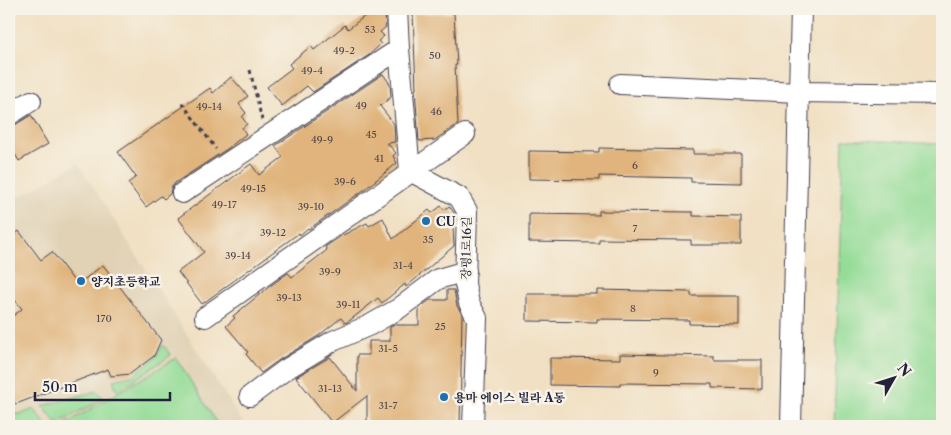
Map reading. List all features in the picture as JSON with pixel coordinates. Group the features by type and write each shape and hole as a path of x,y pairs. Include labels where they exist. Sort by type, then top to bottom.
{"street":[{"path":"398,9 399,49 410,171"},
{"path":"791,426 801,9"},
{"path":"182,193 399,49"},
{"path":"620,84 799,92 942,94"},
{"path":"9,115 31,101"},
{"path":"205,317 465,134"},
{"name":"장평1로16길","path":"410,171 459,197 467,211 465,284 468,304 477,318 473,426"},
{"path":"250,396 285,370 333,341 370,325 398,309 438,278 466,271"}],"path":[{"path":"250,70 266,137"},
{"path":"182,103 226,163"}],"shaded area":[{"name":"양지초등학교","path":"78,163 245,426 9,426 9,203"}],"green space":[{"path":"843,139 942,144 942,426 834,426"},
{"path":"163,345 170,356 117,391 113,380 132,376 155,358"},
{"path":"176,358 219,426 62,426"},
{"path":"97,391 103,399 57,424 43,406"},
{"path":"34,409 47,426 9,426 9,414 22,414"}],"building":[{"path":"374,9 382,9 385,14 386,27 380,32 384,36 378,41 381,44 369,55 313,92 307,86 282,106 267,87 292,68 289,64 311,46 314,50 345,25 348,29"},
{"path":"454,13 458,124 435,140 419,141 415,89 413,14"},
{"path":"383,74 390,84 391,97 380,106 394,124 395,142 387,143 396,153 393,156 397,163 364,190 300,235 299,233 202,304 178,272 204,252 178,218 251,164 259,175 283,157 275,146"},
{"path":"231,77 248,96 239,104 246,113 242,117 247,124 242,128 246,134 227,149 175,183 171,188 170,194 164,199 161,196 146,207 128,183 136,177 118,152 210,88 213,93"},
{"path":"31,115 48,144 19,161 9,144 9,127"},
{"path":"599,148 693,150 693,154 741,154 741,183 691,182 691,178 599,176 599,180 529,179 529,151 599,152"},
{"path":"441,206 444,210 449,206 455,214 453,229 454,246 406,287 405,284 382,303 378,298 345,323 341,318 318,336 261,373 246,354 248,352 226,326 235,318 233,316 270,286 288,273 292,277 327,250 325,247 341,236 367,223 369,226 383,218 393,239 429,210 432,213"},
{"path":"599,211 693,212 693,216 741,217 741,245 691,245 691,240 599,239 599,243 529,242 529,214 599,215"},
{"path":"19,231 41,260 52,252 77,285 103,265 161,340 154,356 130,374 111,376 108,369 16,404 9,401 9,319 22,309 9,292 9,239"},
{"path":"447,290 454,290 457,306 462,314 460,426 367,426 367,396 332,423 296,377 330,357 357,391 357,355 369,355 369,341 390,341 390,327 394,325 419,325 419,308 430,300 447,300"},
{"path":"597,290 691,292 691,296 739,296 739,325 689,324 689,320 597,319 597,322 527,321 527,294 597,294"},
{"path":"620,354 714,356 714,360 762,360 762,389 712,388 712,384 620,383 620,386 550,385 550,358 620,359"}],"place":[{"name":"CU","path":"426,221"},
{"name":"양지초등학교","path":"81,281"},
{"name":"용마 에이스 빌라 A동","path":"444,397"}]}
